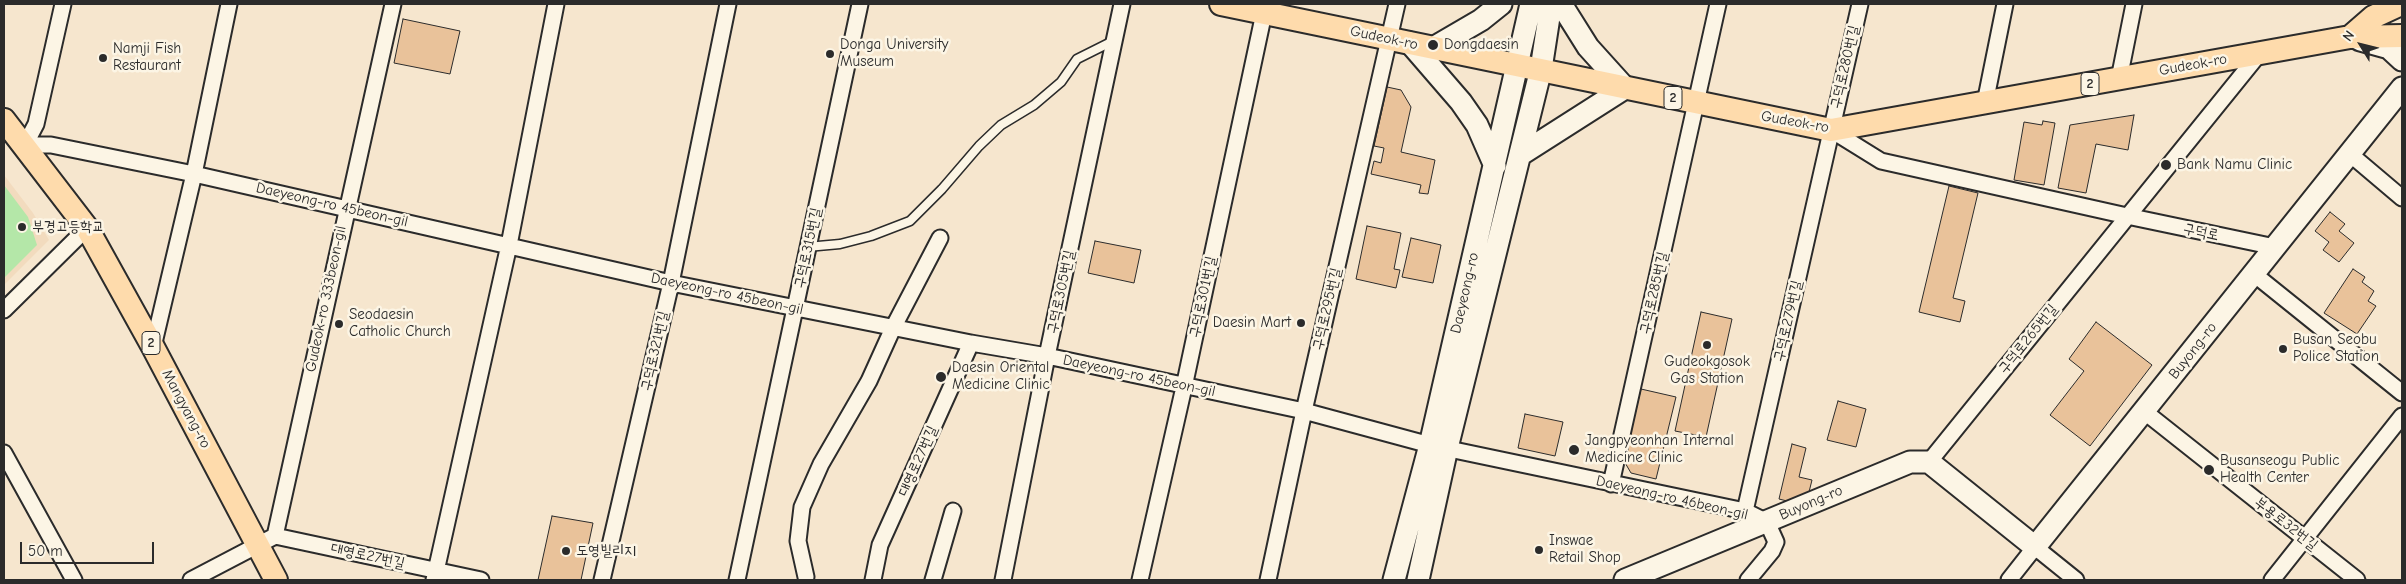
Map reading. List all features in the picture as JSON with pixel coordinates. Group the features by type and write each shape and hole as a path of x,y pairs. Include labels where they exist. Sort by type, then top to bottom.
{"main road":[{"name":"Gudeok-ro","path":"1221,4 1830,130 2350,37 2402,36"},
{"path":"1433,48 1481,20 1501,4"},
{"name":"Daeyeong-ro","path":"1418,580 1439,447 1516,64 1531,4"},
{"name":"Daeyeong-ro","path":"1394,580 1439,447 1520,155 1541,69 1551,4"},
{"path":"1520,155 1625,88 1588,46 1561,4"},
{"path":"2350,37 2373,16 2401,4"},
{"path":"2350,37 2389,48 2402,60"},
{"path":"1400,41 1472,117 1489,149 1495,166"},
{"name":"Buyong-ro","path":"2035,547 2145,412 2402,88"},
{"name":"Mangyang-ro","path":"4,120 87,228 153,347 266,540 276,580"},
{"name":"Buyong-ro","path":"1625,580 1910,462 1929,462"},
{"path":"1929,462 2035,547"}],"street":[{"path":"25,145 36,124 63,4"},
{"path":"153,347 194,174 229,4"},
{"name":"Gudeok-ro 333beon-gil","path":"266,540 393,4"},
{"path":"435,575 509,244 556,4"},
{"name":"구덕로321번길","path":"602,580 671,283 728,4"},
{"name":"구덕로315번길","path":"737,580 860,4"},
{"name":"구덕로305번길","path":"1003,580 1047,356 1122,4"},
{"name":"구덕로295번길","path":"1268,580 1304,411 1400,41 1397,4"},
{"name":"구덕로285번길","path":"1611,484 1718,4"},
{"name":"구덕로280번길","path":"1830,130 1860,4"},
{"path":"1985,103 2005,4"},
{"path":"2119,79 2134,4"},
{"name":"구덕로301번길","path":"1140,580 1184,387 1264,12"},
{"name":"구덕로265번길","path":"1929,462 2259,54"},
{"path":"1830,130 1881,161 2127,216"},
{"name":"구덕로279번길","path":"1745,511 1830,130"},
{"name":"Daeyeong-ro 45beon-gil","path":"25,145 51,145 194,174 509,244 671,283 971,344 1047,356 1184,387 1304,411 1439,447"},
{"path":"2350,154 2402,198"},
{"name":"구덕로","path":"2127,216 2275,247"},
{"path":"4,310 87,228"},
{"path":"806,577 798,541 802,507 821,464 869,381 893,328 940,238"},
{"path":"2254,274 2402,393"},
{"name":"대영로27번길","path":"873,580 880,545 971,344"},
{"name":"부용로32번길","path":"2145,412 2357,580"},
{"path":"2272,580 2402,416"},
{"name":"Daeyeong-ro 46beon-gil","path":"1439,447 1745,511 1767,522"},
{"path":"4,454 74,580"},
{"path":"933,580 953,511"},
{"path":"1748,580 1772,552 1776,542 1767,522"},
{"path":"191,580 266,540"},
{"name":"대영로27번길","path":"266,540 435,575 481,580"},
{"path":"2035,547 2076,580"},
{"name":"Buyong-ro","path":"2009,580 2035,547"}],"lane":[{"path":"807,247 840,244 871,236 910,221 942,189 979,146 1001,125 1034,104 1061,82 1077,59 1115,40"}],"shaded area":[{"name":"부경고등학교","path":"4,175 33,213 49,240 4,285"}],"green space":[{"name":"부경고등학교","path":"4,185 28,217 37,245 4,278"}],"building":[{"path":"403,19 460,31 450,74 394,63"},
{"path":"1387,87 1401,90 1411,107 1401,152 1435,160 1428,194 1419,193 1421,185 1371,174 1374,161 1381,163 1384,148 1374,146"},
{"path":"2134,115 2128,150 2096,144 2086,193 2058,188 2070,125"},
{"path":"2043,121 2055,123 2044,185 2014,180 2024,122 2042,125"},
{"path":"1949,186 1978,193 1953,298 1965,301 1960,322 1919,312"},
{"path":"2330,212 2345,224 2339,231 2354,243 2339,262 2323,250 2329,242 2315,231"},
{"path":"1367,226 1401,233 1394,269 1400,270 1396,288 1356,279"},
{"path":"1411,238 1441,245 1433,283 1402,277"},
{"path":"1095,241 1141,250 1134,283 1088,273"},
{"path":"2353,269 2365,277 2362,282 2374,291 2368,301 2376,306 2357,334 2324,313"},
{"path":"1701,312 1732,319 1706,437 1675,431"},
{"path":"2096,322 2152,365 2090,446 2050,415 2084,371 2069,359"},
{"path":"1641,389 1676,397 1656,479 1631,473 1624,461"},
{"path":"1838,401 1866,409 1856,447 1827,440"},
{"path":"1525,414 1563,422 1555,456 1518,448"},
{"path":"1792,444 1806,448 1799,477 1812,480 1809,492 1787,501 1779,499"},
{"name":"도영빌리지","path":"552,516 593,523 581,580 538,580"}],"place":[{"name":"Dongdaesin","path":"1433,45"},
{"name":"Donga University Museum","path":"830,54"},
{"name":"Namji Fish Restaurant","path":"103,58"},
{"name":"Bank Namu Clinic","path":"2166,165"},
{"name":"부경고등학교","path":"22,227"},
{"name":"Daesin Mart","path":"1301,323"},
{"name":"Seodaesin Catholic Church","path":"339,324"},
{"name":"Gudeokgosok Gas Station","path":"1707,345"},
{"name":"Busan Seobu Police Station","path":"2283,349"},
{"name":"Daesin Oriental Medicine Clinic","path":"941,377"},
{"name":"Jangpyeonhan Internal Medicine Clinic","path":"1574,450"},
{"name":"Busanseogu Public Health Center","path":"2209,470"},
{"name":"Inswae Retail Shop","path":"1539,550"},
{"name":"도영빌리지","path":"566,551"}]}
